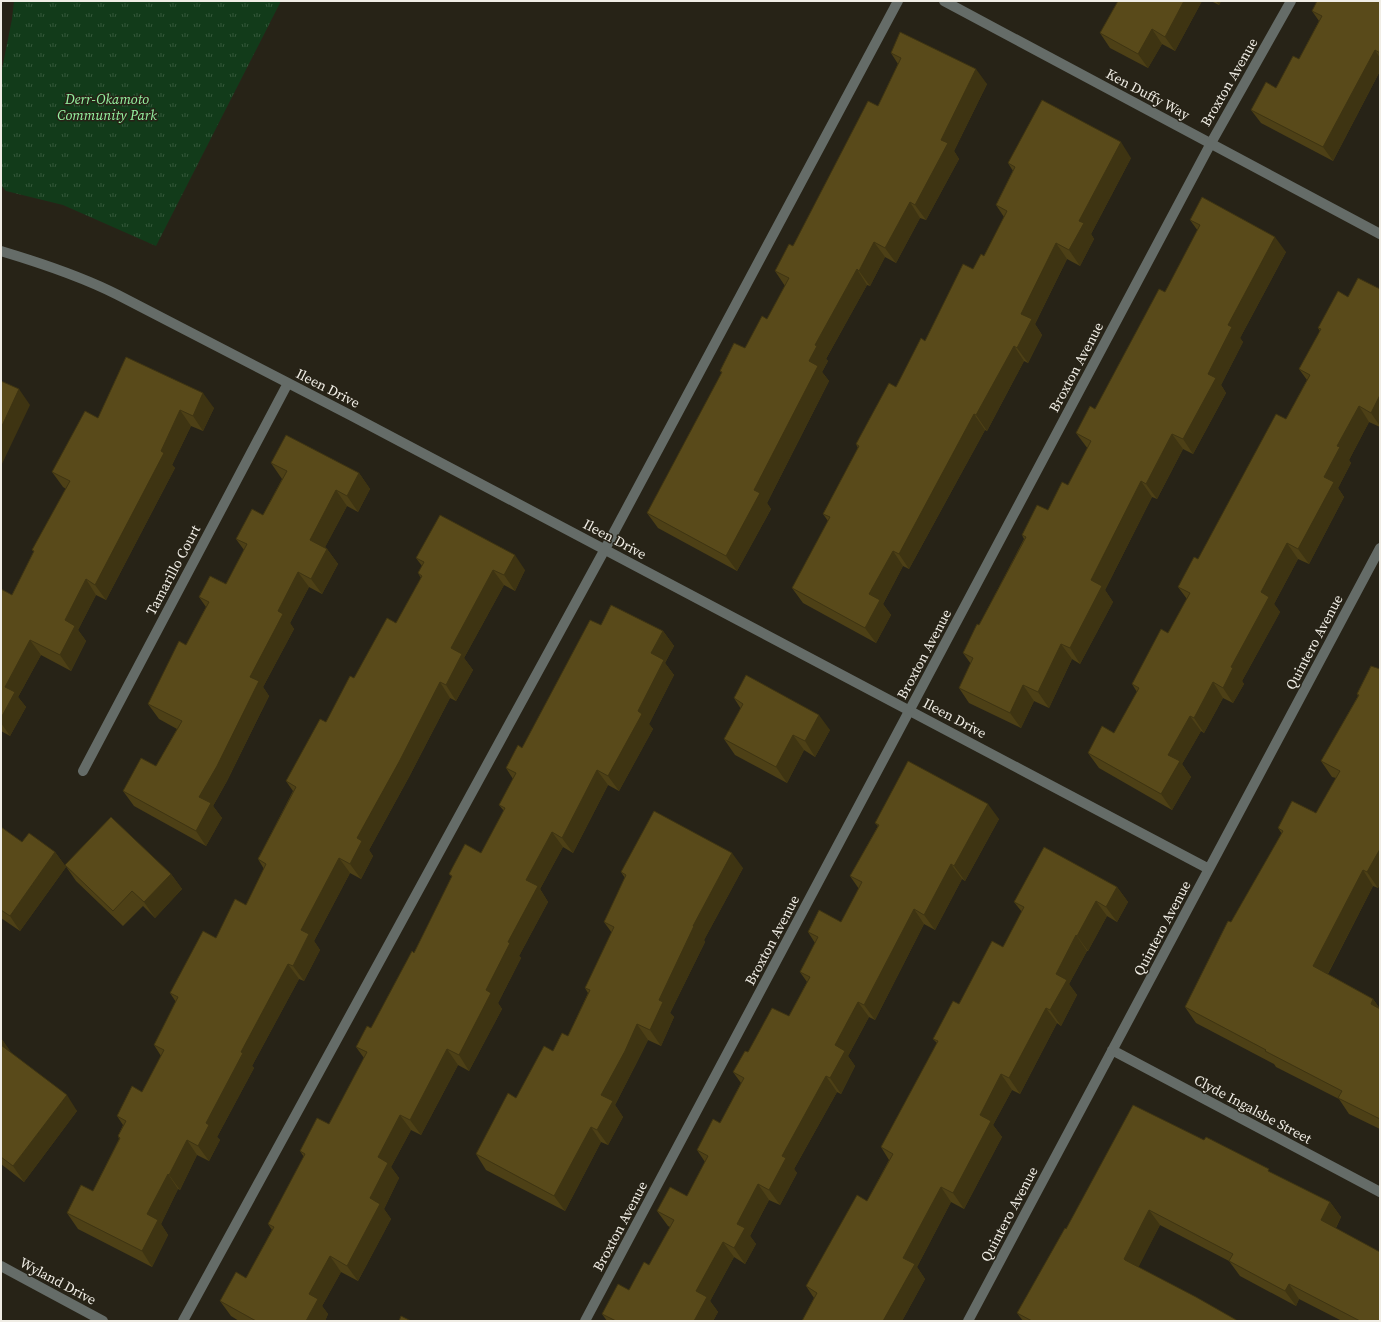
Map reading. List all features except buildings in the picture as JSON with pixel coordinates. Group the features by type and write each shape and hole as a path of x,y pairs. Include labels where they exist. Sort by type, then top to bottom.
{"street":[{"path":"183,1321 605,550 898,1"},
{"name":"Ken Duffy Way","path":"944,1 1380,234"},
{"name":"Broxton Avenue","path":"585,1321 1211,143 1291,1"},
{"name":"Ileen Drive","path":"1,250 63,270 100,286 288,383 1209,869"},
{"name":"Tamarillo Court","path":"83,771 288,383"},
{"name":"Quintero Avenue","path":"968,1321 1380,548"},
{"name":"Clyde Ingalsbe Street","path":"1112,1050 1380,1192"},
{"name":"Wyland Drive","path":"1,1266 103,1321"}],"green space":[{"name":"Derr-Okamoto Community Park","path":"14,1 281,1 156,246 63,205 6,191 1,185 1,74"}]}
